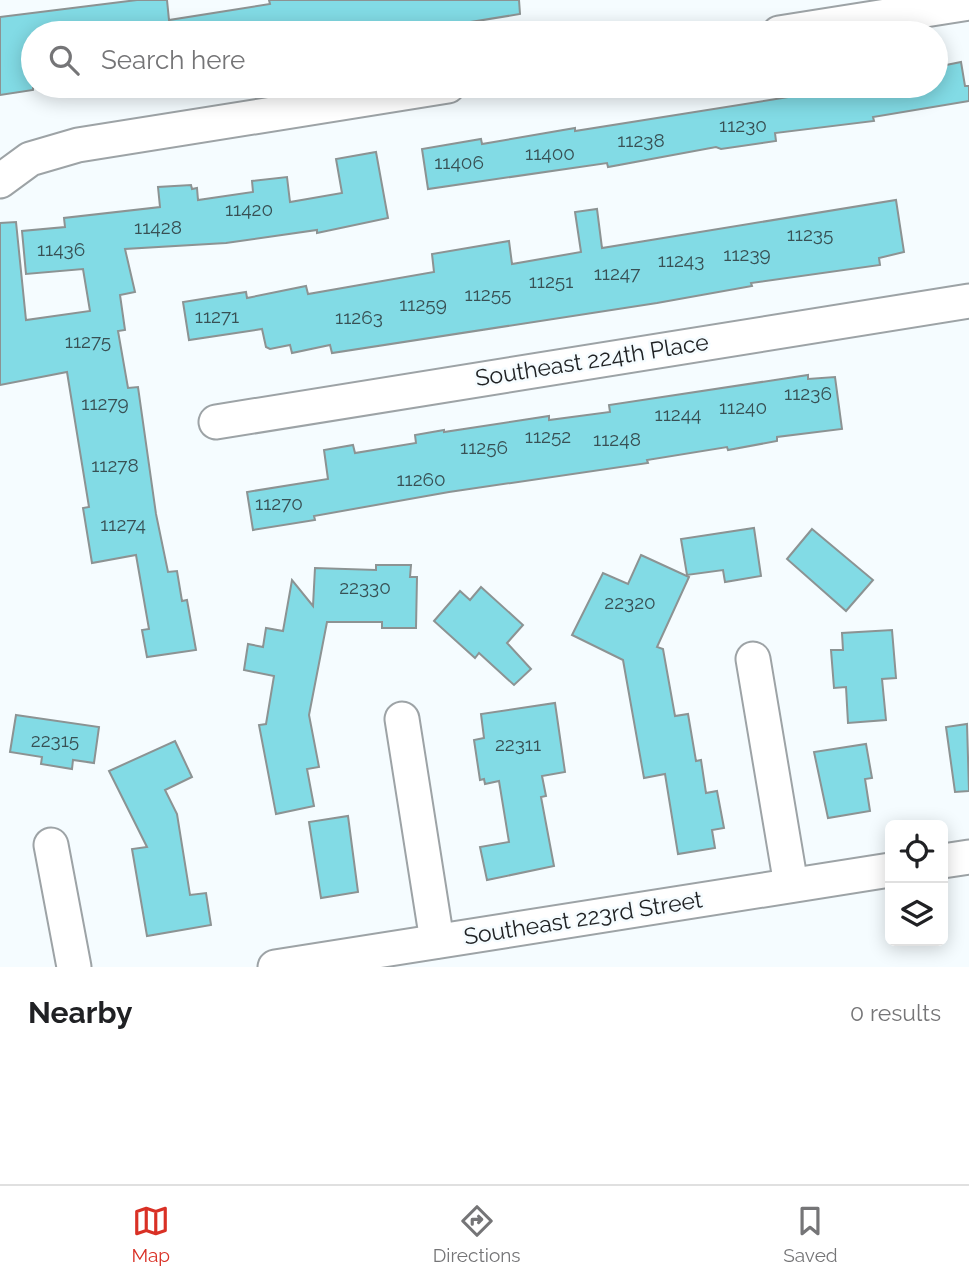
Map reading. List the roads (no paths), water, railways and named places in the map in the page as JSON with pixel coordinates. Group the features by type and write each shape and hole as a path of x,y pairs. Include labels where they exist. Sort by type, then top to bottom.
{"street":[{"path":"855,21 969,3"},
{"path":"0,181 30,159 78,145 373,98"},
{"name":"Southeast 224th Place","path":"216,422 969,301"},
{"path":"753,659 791,885"},
{"path":"402,719 437,941"},
{"path":"51,845 74,967"},
{"path":"948,860 969,857"},
{"name":"Southeast 223rd Street","path":"275,967 885,871"}]}
